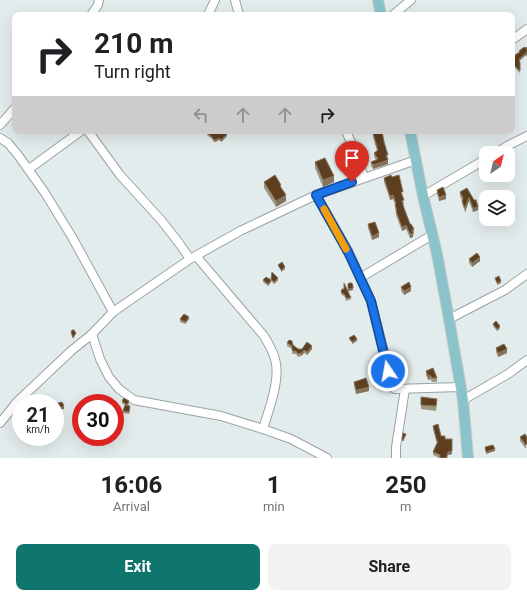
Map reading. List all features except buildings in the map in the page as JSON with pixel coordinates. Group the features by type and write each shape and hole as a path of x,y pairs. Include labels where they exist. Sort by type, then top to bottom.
{"main road":[{"path":"378,0 380,12"},
{"path":"411,134 423,196 437,254 449,319 463,400 468,458"}],"street":[{"path":"93,12 98,5 99,0"},
{"path":"209,12 215,0"},
{"path":"235,0 238,12"},
{"path":"397,12 411,0"},
{"path":"515,38 527,29"},
{"path":"0,125 12,111"},
{"path":"29,170 77,134"},
{"path":"90,134 120,176 264,336 276,360 277,375 272,401 263,429"},
{"path":"347,134 357,156 364,178"},
{"path":"506,146 527,136"},
{"path":"0,138 8,143 45,193 72,237 113,312"},
{"path":"0,423 17,402 92,334 113,312 193,258 240,232 316,195 416,160"},
{"path":"423,196 479,163"},
{"path":"316,195 348,252 371,301 392,387 395,389 460,387"},
{"path":"360,278 432,235"},
{"path":"449,319 505,290 527,274"},
{"path":"92,334 100,359 109,377 119,390 134,400 221,416 291,439 328,458"},
{"path":"463,400 508,374 527,360"},
{"path":"396,458 396,447 405,389"}],"slow traffic":[{"path":"324,209 346,249"}],"route":[{"path":"352,182 316,195 348,252 371,301 388,371"}]}
